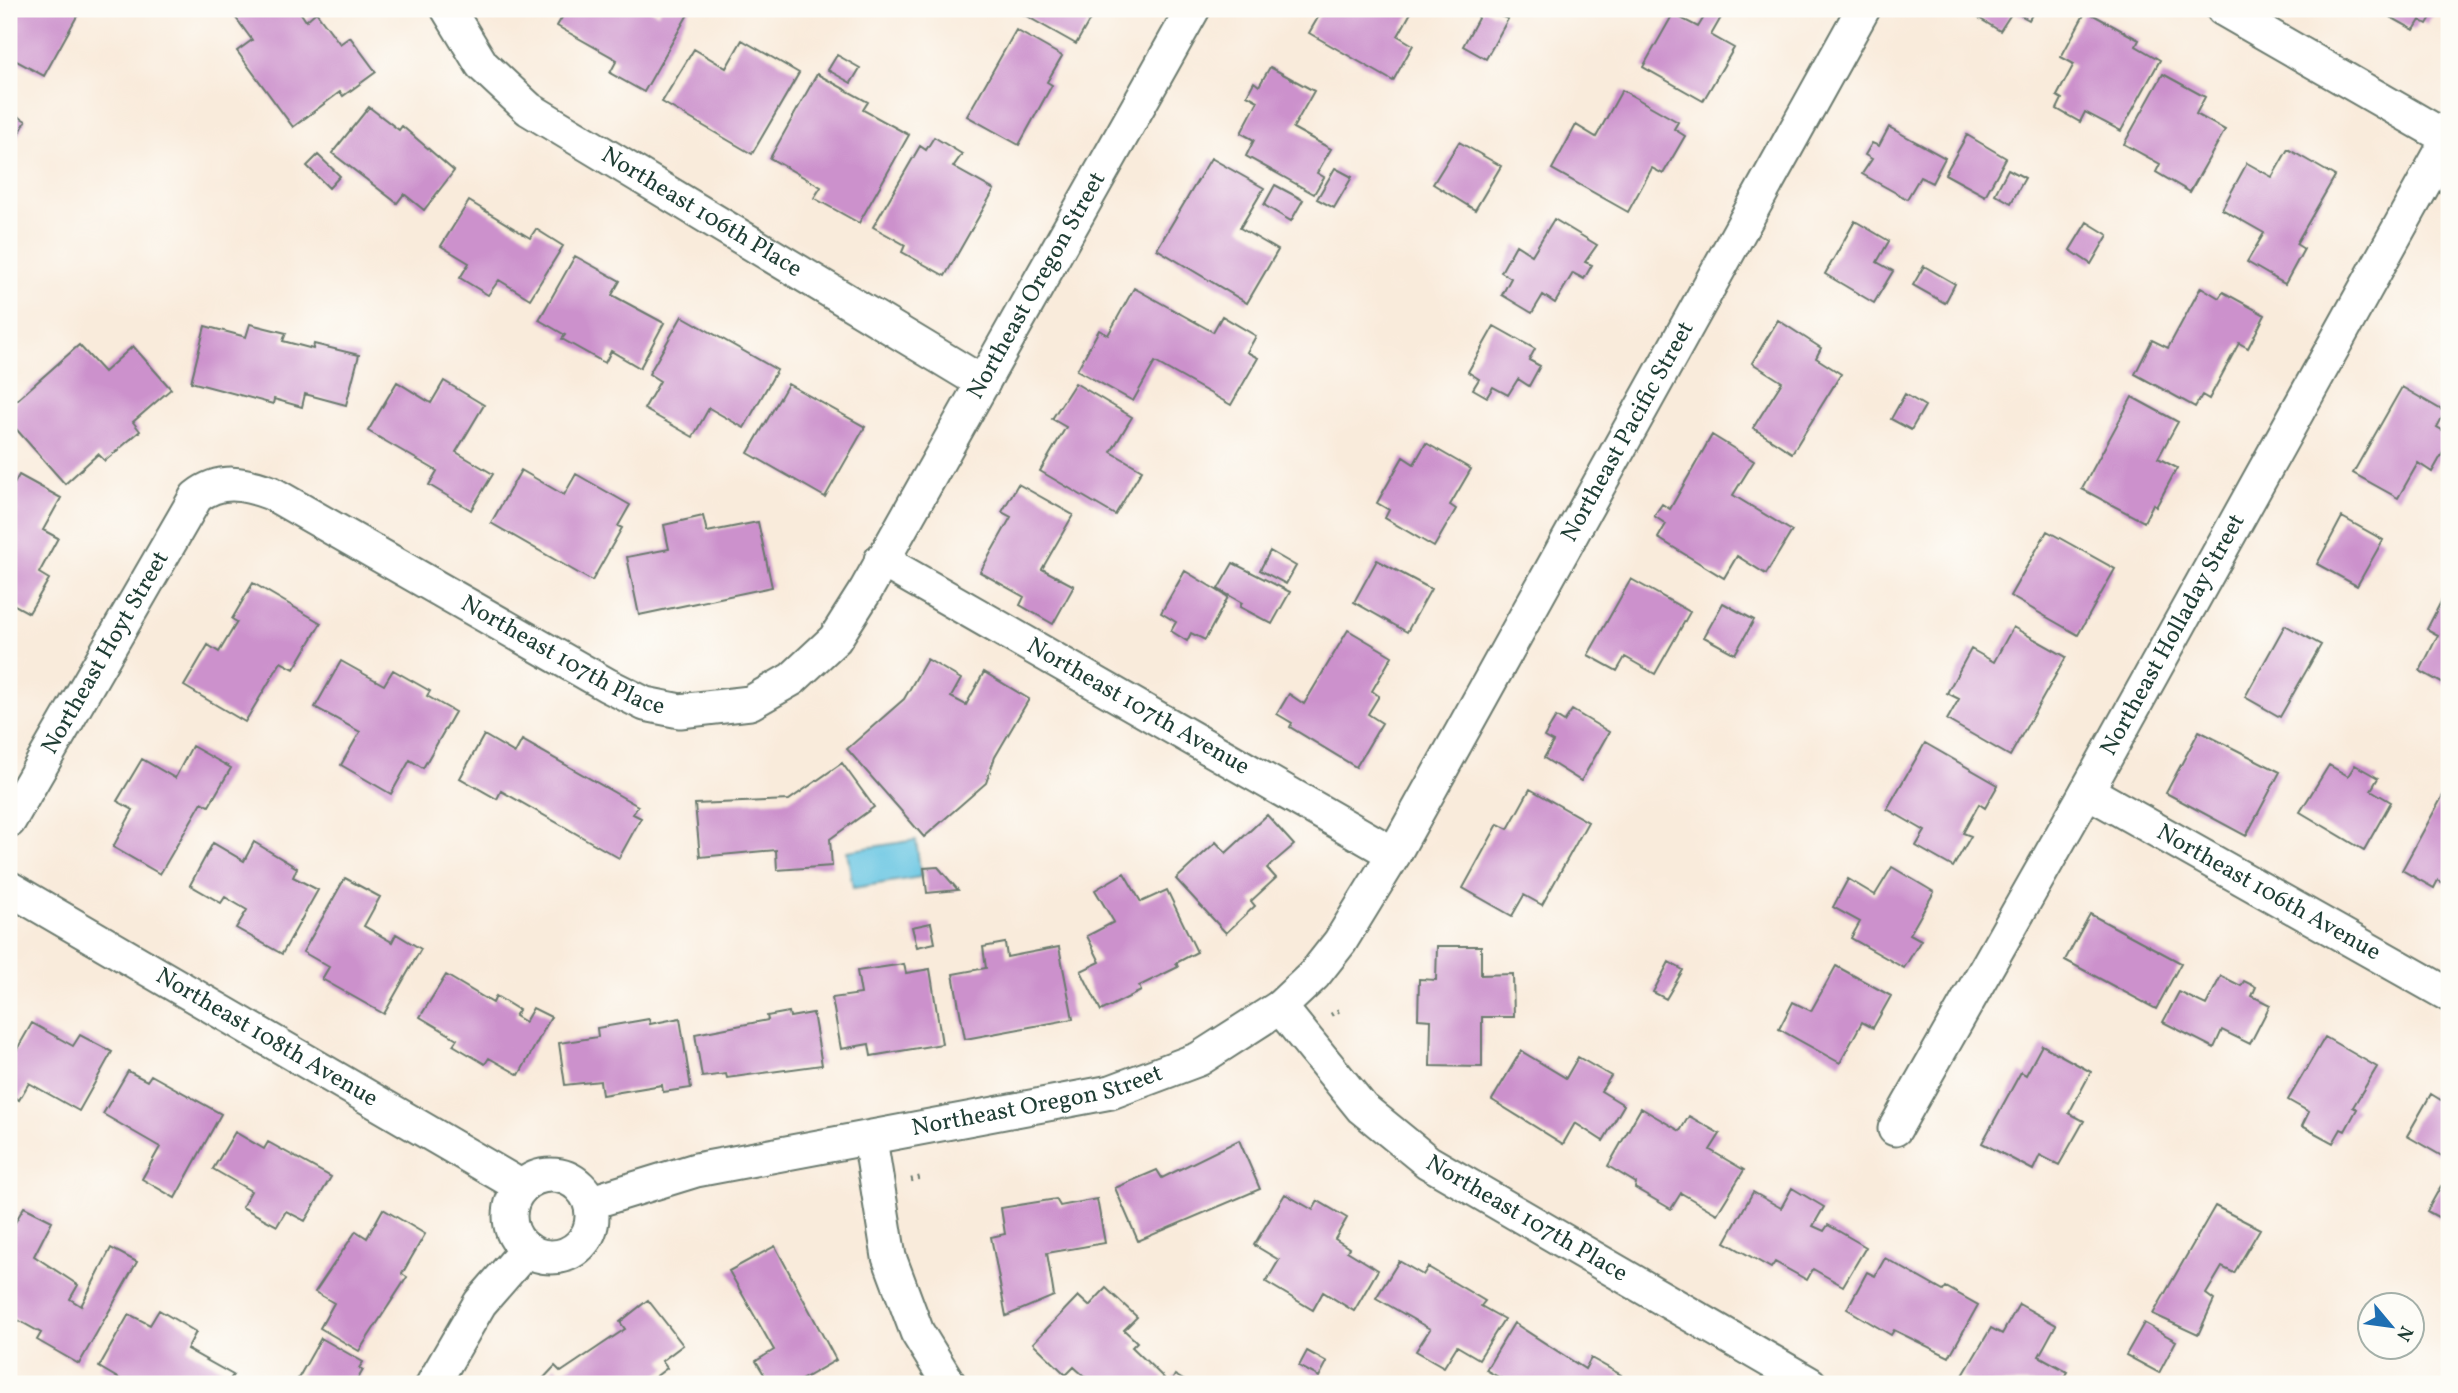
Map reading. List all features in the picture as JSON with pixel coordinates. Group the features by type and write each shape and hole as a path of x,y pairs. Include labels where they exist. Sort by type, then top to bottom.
{"street":[{"name":"Northeast 106th Place","path":"448,9 482,65 529,109 984,383"},
{"name":"Northeast Oregon Street","path":"881,560 984,383 1193,9"},
{"name":"Northeast Pacific Street","path":"1394,854 1863,9"},
{"path":"2222,9 2449,139"},
{"name":"Northeast Holladay Street","path":"1895,1129 2087,791 2449,139"},
{"name":"Northeast 107th Place","path":"208,488 230,483 271,493 607,685 645,704 680,711 750,703 792,679 835,639 881,560"},
{"name":"Northeast Hoyt Street","path":"9,821 196,497 208,488"},
{"name":"Northeast 107th Avenue","path":"881,560 1394,854"},
{"name":"Northeast 106th Avenue","path":"2087,791 2449,995"},
{"name":"Northeast Oregon Street","path":"592,1202 696,1170 1058,1104 1152,1079 1199,1059 1280,1007 1314,975 1340,942 1394,854"},
{"name":"Northeast 108th Avenue","path":"9,888 522,1187"},
{"name":"Northeast 107th Place","path":"1280,1007 1363,1108 1428,1162 1810,1384"},
{"path":"870,1139 889,1256 917,1332 949,1384"},
{"path":"556,1174 581,1186 592,1202 589,1232 569,1254 545,1256 527,1250 513,1235 509,1224 510,1211 522,1187 533,1178 556,1174"},
{"path":"433,1384 480,1303 527,1250"}],"path":[{"path":"1331,1015 1343,1008"}],"water":[{"path":"916,840 921,877 853,888 847,851"}],"building":[{"path":"9,9 81,9 44,76 9,57"},
{"path":"249,9 298,9 306,21 316,12 340,44 350,37 376,72 343,96 340,92 293,127 237,51 252,40 236,18"},
{"path":"567,9 649,9 658,14 661,9 691,9 644,92 610,73 617,60 557,26"},
{"path":"1014,9 1096,9 1076,44"},
{"path":"1323,9 1348,9 1353,12 1355,9 1413,9 1398,36 1413,45 1393,81 1309,33"},
{"path":"1483,9 1508,19 1486,59 1463,46"},
{"path":"1709,9 1723,14 1711,35 1734,48 1703,101 1643,67 1673,14 1698,27"},
{"path":"1964,9 2035,9 2029,20 2013,11 2000,31"},
{"path":"2376,9 2436,9 2427,24 2420,20 2414,30"},
{"path":"2086,11 2139,40 2136,46 2160,60 2121,131 2085,112 2080,122 2057,109 2062,99 2057,96 2074,64 2061,57"},
{"path":"1016,30 1062,56 1047,82 1052,85 1019,145 967,116"},
{"path":"742,40 799,73 752,154 662,102 694,49 726,68"},
{"path":"837,55 860,68 851,83 828,70"},
{"path":"1270,67 1314,91 1293,128 1331,149 1317,173 1324,177 1314,194 1246,156 1254,140 1241,133 1258,101 1247,95 1254,82 1259,86"},
{"path":"817,74 868,102 863,110 909,135 859,223 814,198 821,187 770,158"},
{"path":"2163,74 2205,97 2196,114 2225,130 2190,192 2156,172 2160,164 2124,144"},
{"path":"1622,90 1678,122 1674,129 1685,136 1663,174 1652,168 1628,212 1552,169 1576,125 1596,137"},
{"path":"369,107 399,130 402,126 454,171 424,210 404,194 397,203 332,153"},
{"path":"9,111 26,121 9,152"},
{"path":"1889,127 1945,158 1932,183 1920,177 1907,199 1862,174 1872,159 1865,155 1872,143 1879,146"},
{"path":"1967,135 2006,158 1985,196 1945,174"},
{"path":"934,137 962,154 953,167 994,190 945,276 902,252 905,245 873,227 920,146 926,150"},
{"path":"1459,142 1501,166 1475,210 1433,184"},
{"path":"2288,149 2335,176 2296,244 2304,249 2285,284 2247,262 2264,233 2222,209 2247,163 2272,177"},
{"path":"318,155 340,176 329,188 307,166"},
{"path":"1211,158 1264,188 1240,228 1278,250 1247,303 1157,249"},
{"path":"1335,168 1352,177 1334,208 1317,199"},
{"path":"2008,169 2025,178 2011,203 1995,194"},
{"path":"1275,185 1303,200 1291,221 1264,205"},
{"path":"469,201 530,238 536,229 563,246 530,299 499,280 488,295 460,278 469,263 441,246"},
{"path":"1554,219 1597,245 1585,262 1592,265 1584,279 1573,273 1555,303 1543,295 1532,313 1502,295 1511,278 1501,272 1516,245 1532,255"},
{"path":"1855,221 1889,241 1877,262 1893,271 1874,303 1825,274"},
{"path":"2087,222 2108,235 2091,264 2070,250"},
{"path":"575,256 620,281 612,295 664,323 640,368 611,351 605,363 562,339 565,335 539,320"},
{"path":"1924,266 1955,284 1945,303 1913,285"},
{"path":"2201,287 2219,298 2223,292 2265,315 2248,348 2239,343 2209,399 2202,395 2195,407 2135,374 2152,340 2168,348"},
{"path":"1134,288 1213,332 1222,316 1256,336 1247,352 1258,358 1231,405 1155,362 1133,401 1077,370 1099,330 1108,335"},
{"path":"682,316 777,370 744,428 709,408 693,437 644,409 660,381 649,374"},
{"path":"1778,320 1821,348 1816,358 1841,374 1792,453 1753,428 1782,382 1752,363"},
{"path":"250,324 286,333 283,341 313,349 314,344 359,355 346,405 305,394 302,407 274,399 273,404 191,382 205,326 246,337"},
{"path":"1494,326 1535,349 1529,360 1540,366 1529,386 1518,379 1508,395 1493,387 1487,397 1473,389 1479,379 1468,372"},
{"path":"79,345 104,372 133,346 171,389 133,422 140,431 105,461 98,454 65,484 9,421 9,407"},
{"path":"444,381 484,405 456,452 493,474 471,510 429,485 437,471 368,431 397,382 431,403"},
{"path":"1075,383 1132,417 1111,452 1142,470 1115,515 1040,471 1066,427 1052,419"},
{"path":"788,384 865,427 825,497 748,453"},
{"path":"2402,387 2445,412 2437,427 2449,434 2449,442 2432,472 2418,463 2398,498 2353,473"},
{"path":"1905,394 1925,406 1911,430 1891,419"},
{"path":"2132,397 2178,422 2158,458 2177,468 2156,507 2153,504 2144,522 2082,489"},
{"path":"1712,435 1754,461 1733,495 1792,531 1766,574 1737,556 1724,578 1658,538 1666,524 1654,516 1662,504 1670,509"},
{"path":"1426,443 1471,469 1450,505 1456,509 1434,547 1385,518 1389,510 1377,503 1403,457 1414,464"},
{"path":"521,470 564,495 576,474 630,505 618,526 622,528 592,581 491,523"},
{"path":"19,475 61,498 43,530 58,538 39,573 49,579 29,613 9,602 9,493"},
{"path":"1018,484 1073,515 1042,569 1074,586 1053,624 1020,605 1024,597 980,572 1011,517 1002,512"},
{"path":"703,516 707,532 758,522 772,587 639,615 627,557 669,549 664,525"},
{"path":"2342,517 2383,540 2357,586 2317,564"},
{"path":"2047,531 2115,569 2078,635 2010,596"},
{"path":"1270,551 1296,566 1286,584 1260,570"},
{"path":"1377,560 1431,589 1407,632 1354,602"},
{"path":"1233,563 1290,592 1272,624 1240,607 1242,603 1218,589"},
{"path":"1185,571 1228,597 1205,640 1191,633 1187,641 1171,631 1176,622 1161,613"},
{"path":"1631,579 1690,612 1655,674 1625,657 1617,671 1588,655"},
{"path":"253,583 321,623 294,669 281,662 245,722 184,686 208,645 219,652 237,622 232,619"},
{"path":"2449,586 2449,687 2420,671 2438,635 2427,629"},
{"path":"1723,603 1754,620 1735,654 1704,637"},
{"path":"2285,625 2321,645 2280,717 2245,697"},
{"path":"2013,627 2066,657 2010,756 1947,720 1959,699 1947,693 1971,649 1994,662"},
{"path":"1348,630 1392,656 1372,691 1379,696 1368,714 1382,723 1356,767 1290,727 1292,723 1277,714 1289,694 1304,704"},
{"path":"927,659 961,679 951,697 966,705 984,672 1029,699 995,757 986,783 924,837 847,749 904,699"},
{"path":"341,661 384,685 393,670 430,691 427,696 455,712 423,768 410,760 391,794 341,765 360,732 315,707"},
{"path":"1572,710 1609,732 1581,781 1544,758 1553,742 1544,737 1556,717 1564,722"},
{"path":"2199,731 2280,772 2246,836 2166,793"},
{"path":"484,735 515,753 522,740 638,806 633,814 641,818 619,858 501,791 497,799 460,778"},
{"path":"1925,743 1998,785 1985,808 1979,804 1963,833 1971,836 1953,867 1916,846 1925,831 1887,809"},
{"path":"192,746 231,768 209,806 202,802 160,874 113,847 133,810 117,801 142,759 175,778"},
{"path":"842,763 874,807 830,839 832,866 777,870 776,850 700,857 695,804 789,800"},
{"path":"2329,765 2348,776 2355,765 2378,778 2371,790 2391,802 2364,850 2300,812"},
{"path":"2447,788 2449,886 2438,880 2434,888 2402,870"},
{"path":"1530,789 1588,822 1542,905 1524,895 1512,916 1463,888 1498,824 1508,829"},
{"path":"1267,815 1294,845 1267,868 1276,878 1251,901 1255,906 1226,933 1176,879 1216,842 1226,853"},
{"path":"254,842 297,868 293,877 318,890 282,954 236,928 247,910 225,897 221,903 190,885 213,843 244,861"},
{"path":"938,867 958,890 927,893 924,868"},
{"path":"1892,867 1934,892 1910,934 1921,940 1904,968 1851,938 1860,922 1833,907 1848,879 1875,895"},
{"path":"1124,873 1141,902 1167,890 1197,952 1176,963 1178,967 1139,986 1141,991 1101,1011 1081,971 1100,962 1087,936 1114,922 1095,890"},
{"path":"345,878 380,897 364,926 392,942 396,934 421,949 384,1014 322,979 329,967 303,952"},
{"path":"2090,914 2181,963 2156,1009 2065,960"},
{"path":"931,923 935,943 917,947 912,927"},
{"path":"1005,943 1007,957 1059,947 1073,1019 965,1039 953,974 986,968 983,947"},
{"path":"1437,946 1481,946 1481,975 1513,974 1514,1017 1482,1017 1482,1067 1430,1066 1431,1020 1418,1019 1419,979 1436,980"},
{"path":"1669,962 1683,970 1666,999 1653,992"},
{"path":"904,964 906,973 930,969 942,1044 871,1056 869,1044 841,1049 832,998 861,994 857,971"},
{"path":"1836,966 1891,996 1873,1028 1862,1022 1840,1063 1779,1029 1793,1002 1811,1011"},
{"path":"446,975 493,1003 496,996 519,1010 515,1016 525,1022 533,1008 551,1017 519,1075 489,1058 485,1064 453,1045 457,1039 420,1017"},
{"path":"2221,976 2241,986 2244,981 2256,987 2252,996 2270,1005 2250,1044 2222,1030 2214,1048 2163,1022 2179,992 2206,1005"},
{"path":"789,1012 790,1017 813,1013 822,1065 727,1078 726,1074 702,1077 695,1034 768,1020 767,1016"},
{"path":"680,1018 691,1088 663,1092 662,1085 602,1095 600,1081 565,1085 559,1043 598,1037 597,1028 649,1019 650,1024"},
{"path":"32,1023 73,1046 80,1035 112,1052 79,1111 29,1083 19,1100 9,1094 9,1047 16,1051"},
{"path":"2325,1037 2377,1067 2353,1107 2357,1109 2345,1131 2341,1129 2333,1143 2302,1126 2309,1112 2288,1100"},
{"path":"2042,1045 2091,1072 2069,1113 2084,1121 2059,1165 2040,1155 2033,1170 1982,1143 2021,1072 2026,1075"},
{"path":"1521,1051 1566,1078 1578,1057 1611,1076 1601,1091 1624,1105 1603,1141 1575,1123 1563,1144 1492,1100"},
{"path":"128,1071 147,1081 151,1075 221,1114 175,1198 142,1179 160,1147 103,1114"},
{"path":"2431,1094 2449,1105 2449,1160 2407,1136"},
{"path":"1641,1108 1680,1131 1689,1116 1720,1134 1710,1150 1744,1170 1717,1214 1681,1193 1671,1209 1635,1188 1636,1183 1608,1166"},
{"path":"235,1132 264,1149 268,1142 331,1177 305,1221 286,1211 277,1226 242,1207 251,1191 213,1169"},
{"path":"1239,1140 1260,1189 1138,1241 1115,1188 1157,1170 1162,1178"},
{"path":"2441,1186 2449,1191 2449,1223 2427,1211"},
{"path":"1792,1188 1824,1207 1813,1226 1824,1231 1828,1225 1866,1247 1843,1286 1813,1269 1807,1280 1775,1262 1771,1268 1725,1242 1753,1192 1781,1208"},
{"path":"1285,1194 1313,1210 1318,1201 1347,1218 1335,1239 1349,1248 1347,1251 1378,1270 1354,1311 1323,1292 1313,1310 1266,1282 1279,1260 1254,1245"},
{"path":"1056,1199 1060,1206 1097,1199 1105,1243 1047,1253 1054,1296 1006,1316 991,1237 1005,1234 1001,1208"},
{"path":"2215,1206 2260,1229 2234,1273 2222,1267 2206,1294 2214,1300 2198,1335 2153,1314"},
{"path":"24,1207 52,1221 34,1256 78,1285 70,1299 81,1306 111,1248 137,1262 79,1364 37,1340 41,1333 9,1315 9,1233"},
{"path":"383,1209 425,1234 402,1274 407,1277 359,1351 320,1328 334,1303 315,1292 356,1231 367,1238"},
{"path":"775,1246 836,1360 794,1384 770,1384 756,1361 774,1350 729,1271"},
{"path":"1885,1258 1943,1291 1946,1287 1978,1305 1949,1357 1894,1330 1891,1335 1847,1309 1867,1272 1875,1276"},
{"path":"1399,1261 1423,1275 1428,1267 1485,1301 1481,1306 1504,1319 1479,1359 1457,1346 1444,1367 1416,1351 1430,1329 1376,1298"},
{"path":"1106,1288 1137,1317 1124,1330 1137,1342 1132,1347 1164,1378 1158,1384 1093,1384 1074,1367 1066,1375 1033,1343 1078,1296 1089,1306"},
{"path":"648,1300 683,1345 662,1361 667,1368 646,1384 538,1384 555,1366 561,1372 625,1329 620,1322"},
{"path":"2019,1304 2056,1325 2039,1356 2068,1372 2061,1384 1975,1384 1962,1377 1991,1328 2002,1334"},
{"path":"159,1310 196,1332 187,1349 233,1375 227,1384 128,1384 99,1367 129,1314 150,1325"},
{"path":"1514,1323 1585,1369 1591,1358 1621,1375 1616,1384 1511,1384 1486,1370"},
{"path":"2144,1323 2176,1341 2159,1373 2126,1355"},
{"path":"321,1338 363,1362 359,1368 363,1370 355,1384 295,1384"},
{"path":"1307,1351 1327,1362 1319,1377 1299,1366"},
{"path":"1175,1375 1190,1384 1170,1384"}]}
